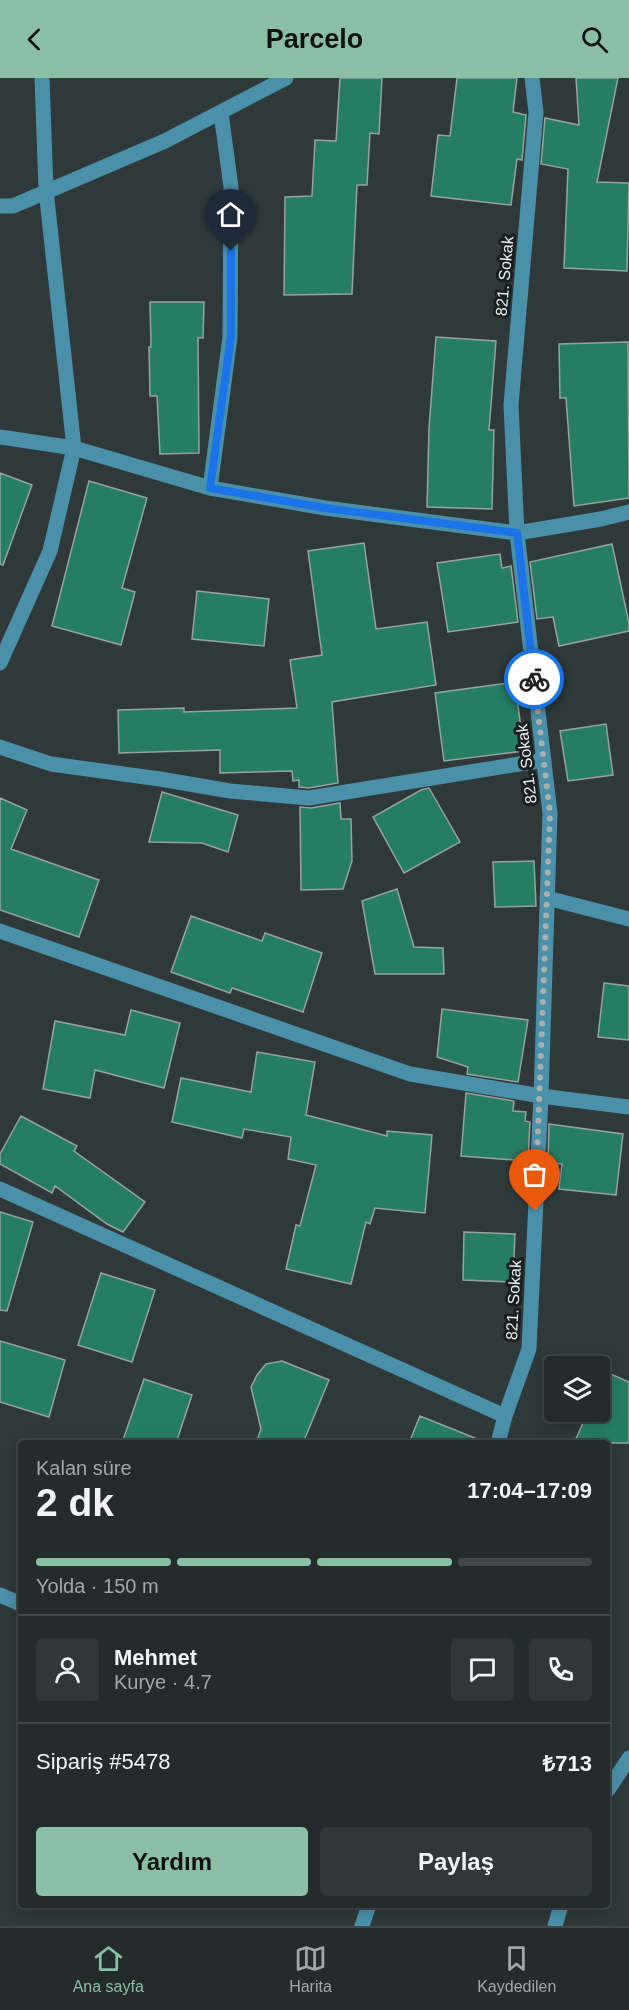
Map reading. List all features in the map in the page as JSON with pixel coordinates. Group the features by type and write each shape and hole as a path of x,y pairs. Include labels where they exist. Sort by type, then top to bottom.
{"street":[{"path":"0,663 50,551 74,448 46,190 42,78"},
{"path":"0,206 13,206 165,141 286,78"},
{"name":"821. Sokak","path":"499,1440 529,1349 541,1096 550,813 517,533 511,405 536,112 532,78"},
{"path":"210,488 231,336 231,187 221,113"},
{"path":"0,437 74,448 210,488 325,508 517,533 629,512"},
{"path":"0,747 51,764 160,778 230,791 309,798 544,759"},
{"path":"547,898 629,920"},
{"path":"0,932 410,1074 541,1096 629,1107"},
{"path":"0,1189 506,1416"},
{"path":"0,1595 18,1603"},
{"path":"610,1787 629,1758"},
{"path":"362,1926 368,1908"},
{"path":"555,1926 560,1908"}],"building":[{"path":"340,78 382,78 379,134 370,133 367,185 357,185 352,294 284,295 285,197 312,196 315,140 336,141"},
{"path":"457,78 517,78 513,112 526,115 522,160 517,159 511,205 431,196 438,135 450,136"},
{"path":"576,78 618,78 597,182 629,183 627,271 564,268 568,169 541,164 545,118 579,125"},
{"path":"150,302 204,302 203,338 198,338 199,453 160,454 157,396 150,396"},
{"path":"436,337 496,341 489,430 494,430 492,509 427,507 429,428"},
{"path":"628,342 629,498 574,506 566,398 560,398 559,344"},
{"path":"0,473 32,485 3,565 0,564"},
{"path":"89,481 147,498 122,588 135,592 121,645 52,626"},
{"path":"364,543 376,629 427,622 436,685 332,702 338,783 309,788 299,787 299,780 293,781 292,771 220,773 220,750 119,753 118,710 184,708 184,712 297,708 290,660 322,655 308,551"},
{"path":"612,544 629,631 559,646 553,617 537,619 530,562"},
{"path":"500,554 502,568 511,566 518,622 448,632 437,563"},
{"path":"197,591 269,599 264,646 192,639"},
{"path":"515,682 524,751 444,761 435,693"},
{"path":"606,724 613,775 568,781 560,731"},
{"path":"429,788 460,842 404,873 373,817 421,790"},
{"path":"162,792 238,815 228,852 202,843 149,842"},
{"path":"0,798 27,810 11,849 99,880 79,937 0,910"},
{"path":"340,803 341,819 351,819 352,861 343,889 301,890 300,807 311,808"},
{"path":"534,861 536,906 495,907 493,862"},
{"path":"397,889 414,947 443,948 444,974 375,974 362,901"},
{"path":"191,916 262,941 265,933 322,953 303,1012 232,988 230,993 171,972"},
{"path":"604,983 629,986 629,1040 598,1037"},
{"path":"442,1009 528,1020 518,1082 467,1074 468,1067 437,1057"},
{"path":"131,1010 180,1023 164,1088 95,1070 90,1098 43,1089 55,1021 125,1035"},
{"path":"257,1052 315,1062 306,1115 387,1136 387,1131 432,1135 425,1213 375,1208 370,1224 366,1222 351,1284 286,1269 296,1225 300,1226 316,1165 288,1159 291,1137 244,1129 242,1138 172,1122 181,1078 251,1092"},
{"path":"466,1093 514,1101 513,1111 526,1112 525,1121 530,1122 528,1161 461,1156"},
{"path":"21,1116 77,1146 74,1151 145,1202 123,1232 107,1224 55,1186 52,1193 0,1164 0,1154"},
{"path":"549,1124 623,1134 616,1195 559,1189 562,1164 548,1163"},
{"path":"0,1212 33,1222 7,1311 0,1310"},
{"path":"464,1232 515,1234 513,1282 463,1280"},
{"path":"101,1273 155,1290 132,1362 78,1345"},
{"path":"0,1341 65,1360 49,1417 0,1402"},
{"path":"282,1361 329,1380 304,1440 257,1440 261,1429 251,1387 266,1364"},
{"path":"610,1374 629,1382 629,1443 610,1443 610,1440 575,1440 583,1422 610,1422"},
{"path":"144,1379 192,1395 177,1440 123,1440"},
{"path":"420,1416 480,1440 410,1440"}],"way so far":[{"path":"534,679 550,813 535,1211"}],"route":[{"path":"231,251 231,336 210,488 325,508 517,533 534,679"}]}
